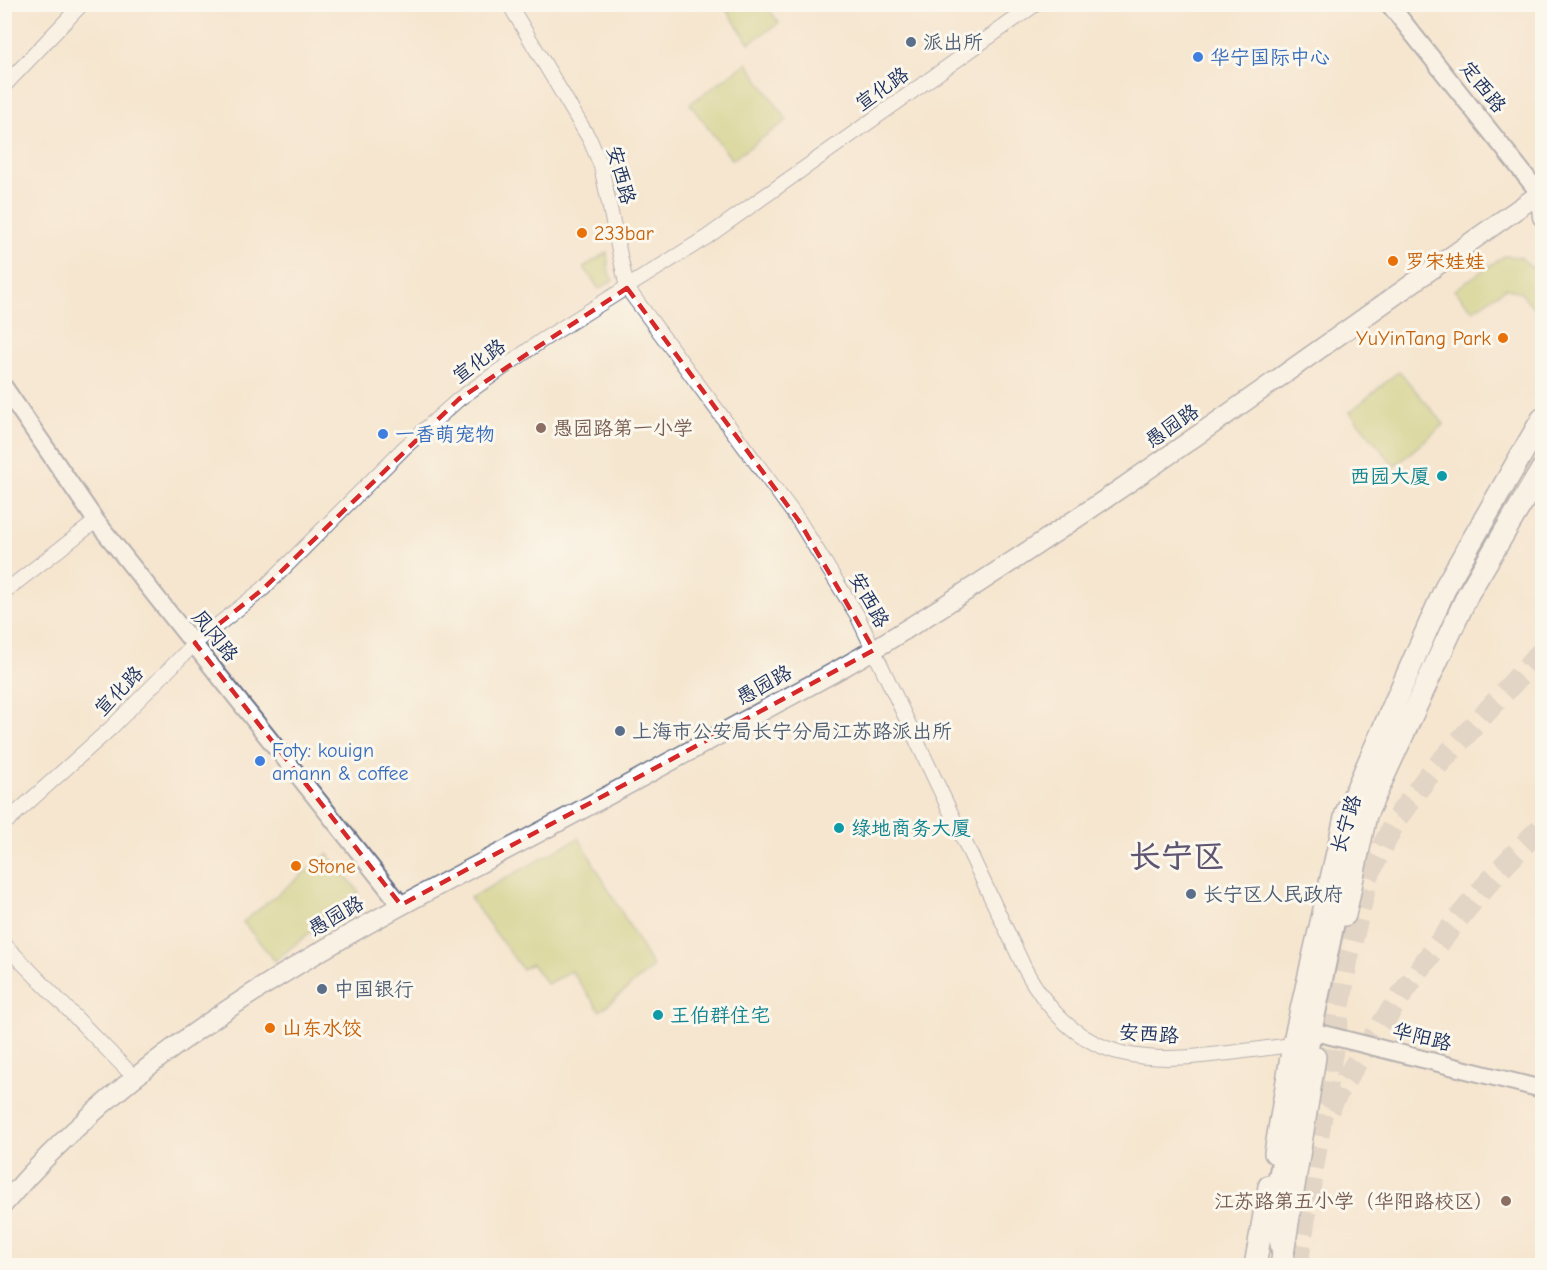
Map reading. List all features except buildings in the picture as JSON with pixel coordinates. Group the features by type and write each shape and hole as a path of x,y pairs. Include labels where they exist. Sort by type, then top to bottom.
{"highway":[{"path":"1282,1258 1274,1206 1302,1082 1307,1039 1340,888"}],"main road":[{"path":"1542,194 1542,217"},
{"name":"愚园路","path":"4,1204 22,1183 94,1114 173,1048 272,979 401,905 585,808 874,650 1136,478 1542,194"},
{"name":"长宁路","path":"1307,1039 1346,813 1447,584 1542,419"},
{"name":"长宁路","path":"1256,1266 1307,1039 1366,815 1468,594 1542,469"}],"street":[{"path":"4,86 82,4"},
{"name":"安西路","path":"509,4 590,140 601,166 627,288 799,521 857,615 1025,969 1050,1009 1069,1028 1106,1050 1127,1055 1181,1056 1307,1039"},
{"name":"宣化路","path":"4,824 111,728 195,643 263,589 409,444 459,399 514,359 759,201 1036,4"},
{"name":"定西路","path":"1389,4 1542,194"},
{"name":"凤冈路","path":"4,387 96,521 401,905"},
{"path":"4,592 96,521"},
{"path":"4,944 136,1079"},
{"name":"华阳路","path":"1307,1039 1542,1089"}],"highlighted area":[{"path":"627,288 799,521 874,650 401,905 195,643 263,589 459,399"}],"green space":[{"path":"723,5 766,5 779,23 749,43"},
{"path":"747,63 787,120 732,160 690,104"},
{"path":"607,252 609,274 613,280 599,289 584,267"},
{"path":"1504,256 1520,257 1542,277 1542,317 1520,292 1506,288 1473,310 1454,290"},
{"path":"1399,371 1444,424 1395,466 1350,412"},
{"path":"579,838 653,967 600,1011 571,971 547,984 532,964 522,969 470,898"},
{"path":"328,854 359,892 275,961 243,922"}],"tunnel":[{"path":"1477,540 1491,524 1528,494"},
{"path":"1454,593 1479,552 1496,532"},
{"path":"1404,709 1437,632"},
{"path":"1297,1266 1347,961 1368,876 1397,818 1428,776 1542,651"},
{"path":"1329,1109 1398,1000 1455,922 1497,873 1542,827"}],"place":[{"name":"派出所","path":"911,42"},
{"name":"华宁国际中心","path":"1198,57"},
{"name":"233bar","path":"582,233"},
{"name":"罗宋娃娃","path":"1393,261"},
{"name":"YuYinTang Park","path":"1503,338"},
{"name":"愚园路第一小学","path":"541,428"},
{"name":"一香萌宠物","path":"383,434"},
{"name":"西园大厦","path":"1442,476"},
{"name":"上海市公安局长宁分局江苏路派出所","path":"620,731"},
{"name":"Foty: kouign amann & coffee","path":"260,761"},
{"name":"绿地商务大厦","path":"839,828"},
{"name":"Stone","path":"296,866"},
{"name":"长宁区人民政府","path":"1191,894"},
{"name":"中国银行","path":"322,989"},
{"name":"王伯群住宅","path":"658,1015"},
{"name":"山东水饺","path":"270,1028"},
{"name":"江苏路第五小学（华阳路校区）","path":"1506,1201"}],"district":[{"name":"长宁区","path":"1177,856"}]}
